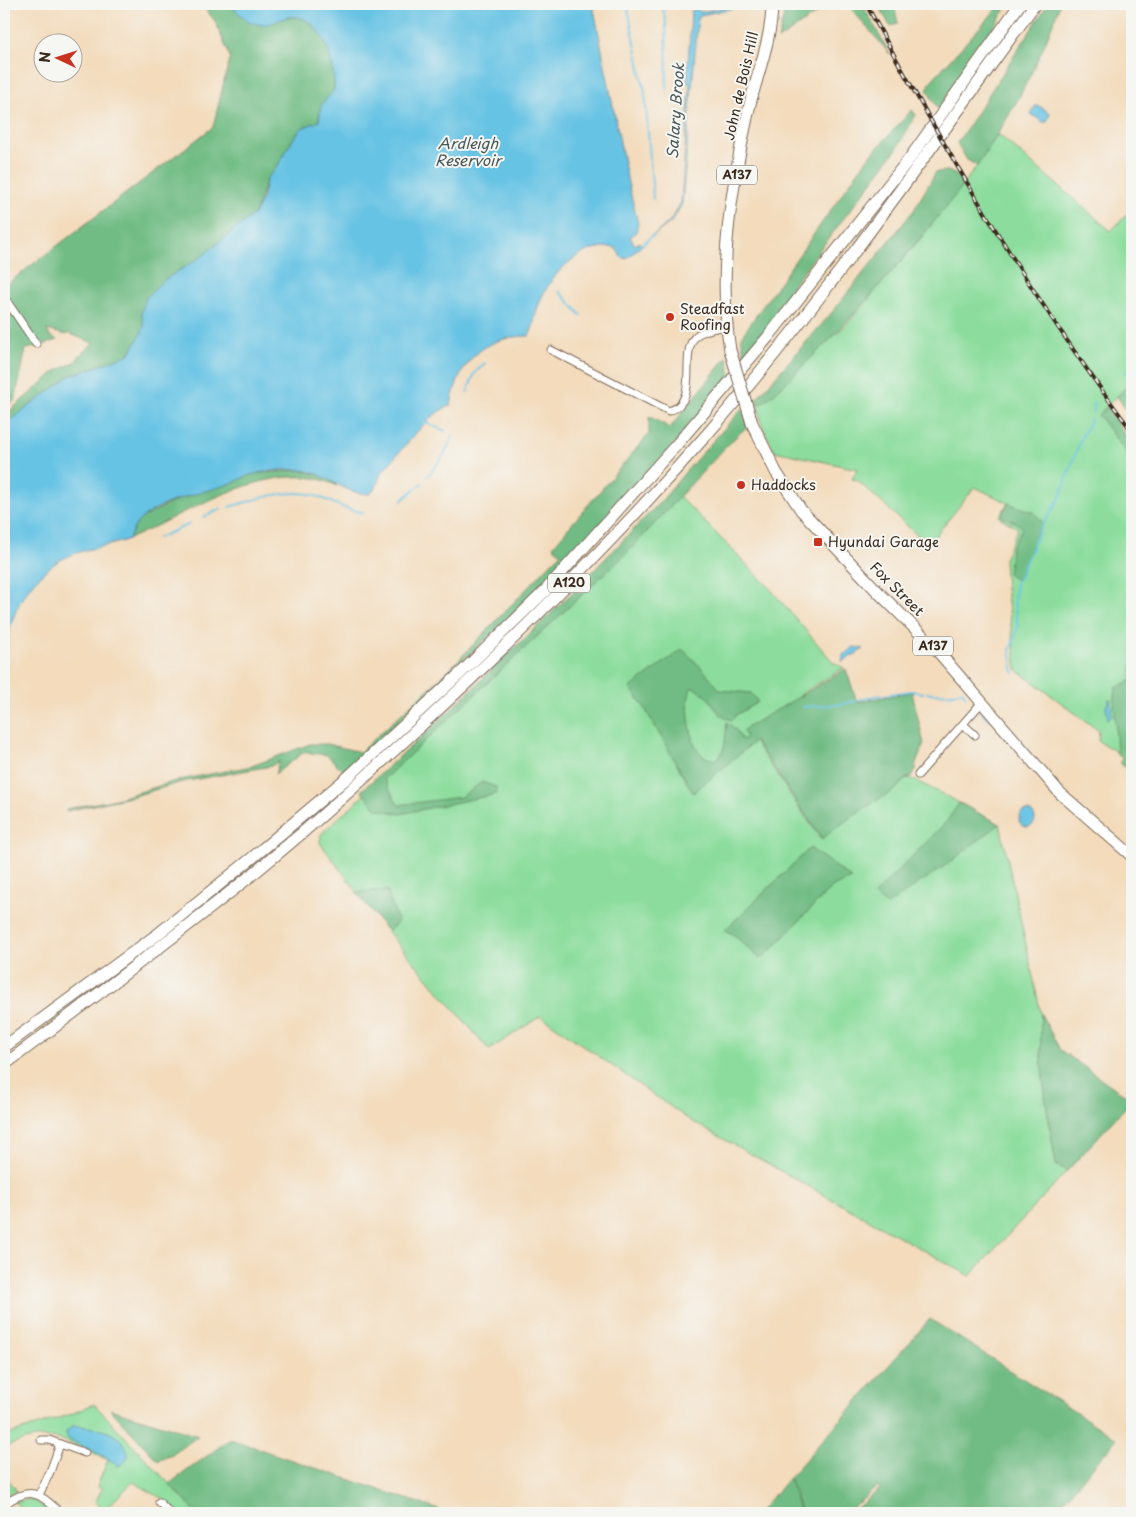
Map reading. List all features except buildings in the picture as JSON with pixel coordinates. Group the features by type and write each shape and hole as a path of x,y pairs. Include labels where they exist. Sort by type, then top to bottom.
{"main road":[{"name":"John de Bois Hill","path":"738,383 730,350 727,326 724,280 728,235 747,120 770,26 772,4"},
{"name":"A120","path":"4,1047 158,934 252,858 392,737 544,592 678,443 768,337 910,158 1020,4"},
{"name":"A120","path":"4,1065 147,957 352,790 483,668 579,573 710,431 783,344 885,212 1035,4"},
{"name":"Fox Street","path":"738,383 752,423 776,472 800,510 866,580 935,648 979,706 1060,793 1132,856"}],"street":[{"path":"4,296 36,344"},
{"path":"551,350 669,410 678,404 687,389 690,344 695,336 727,326"},
{"path":"918,775 979,706"},
{"path":"963,724 976,735"},
{"path":"41,1440 60,1444 85,1453"},
{"path":"39,1495 60,1444"},
{"path":"4,1505 22,1494 39,1495 60,1513"},
{"path":"158,1502 168,1513"}],"green space":[{"path":"201,4 229,4 251,23 294,17 305,20 314,26 322,35 331,58 334,70 333,92 321,105 318,122 302,128 295,136 273,173 267,178 255,213 201,257 164,280 158,288 141,334 128,355 72,374 4,425 4,416 56,371 75,362 93,343 68,333 67,335 47,330 50,336 57,340 26,349 15,400 4,408 4,336 8,321 4,315 4,280 7,284 213,127 230,57 215,21"},
{"path":"784,4 830,4 778,40 785,10"},
{"path":"847,4 862,4 890,54"},
{"path":"878,4 894,4 898,24 890,26"},
{"path":"1001,4 1009,4 938,109 927,90 931,81"},
{"path":"1048,4 1060,4 1044,46 1013,108 977,166 967,160 957,143"},
{"path":"912,110 916,115 896,150 793,285 785,298 786,304 745,359 741,337 867,159"},
{"path":"998,134 1111,231 1132,209 1132,381 1098,415 1132,460 1132,772 1121,764 1122,757 1117,755 1117,752 1098,741 1099,731 1017,670 1004,559 1018,528 999,517 1008,503 975,487 928,545 857,480 852,479 857,469 775,451 762,426 758,406 846,325 921,238 977,166"},
{"path":"948,171 959,176 962,187 944,210 848,321 783,386 758,406 756,399 829,316 914,210 936,172"},
{"path":"727,357 732,381 554,575 344,772 327,755 304,752 275,774 279,761 271,766 182,782 134,796 66,811 66,809 116,799 179,780 252,766 310,744 327,744 360,752 448,671 561,553 553,546 649,434 649,416 670,428"},
{"path":"1132,381 1132,420 1117,396"},
{"path":"1107,407 1132,445 1132,460 1098,415"},
{"path":"742,409 749,427 742,431 722,451 628,552 384,779 398,805 461,797 482,782 496,787 497,794 400,814 377,809 361,791 429,730 572,593 664,498"},
{"path":"299,470 327,477 337,486 313,478 287,477 260,482 204,503 129,539 137,522 173,502 251,474"},
{"path":"677,494 766,584 833,662 844,668 801,694 801,709 754,741 820,838 904,778 911,778 1000,824 1041,1014 1042,1071 1056,1165 1067,1171 970,1276 691,1121 541,1016 489,1050 388,932 320,843 321,834 417,747"},
{"path":"1008,503 1035,513 1043,523 1017,580 1008,575 1011,548 1022,528 1019,524 1001,516"},
{"path":"682,649 702,668 720,690 751,693 758,702 736,715 732,720 721,715 707,697 692,687 688,701 689,720 696,746 705,757 713,760 721,754 727,722 736,730 742,740 746,737 743,730 846,669 857,702 912,692 924,744 915,766 917,768 910,778 906,778 896,789 855,814 822,839 755,741 693,793 643,705 630,688"},
{"path":"1132,680 1132,757 1126,765 1121,764 1122,757 1117,755 1114,702 1116,688"},
{"path":"959,803 1000,824 946,865 887,905 874,895 947,821"},
{"path":"810,848 852,879 832,887 764,957 758,957 734,935 725,930"},
{"path":"387,890 398,922 388,932 356,892"},
{"path":"1041,1014 1060,1050 1132,1100 1067,1171 1056,1165 1042,1071"},
{"path":"930,1319 1117,1439 1053,1513 851,1513 880,1489 878,1486 847,1513 801,1513 790,1480 800,1513 758,1513"},
{"path":"94,1404 197,1513 176,1513 165,1500 133,1482 106,1508 95,1503 102,1489 97,1486 108,1460 68,1442 57,1439 34,1438 4,1448 4,1436 69,1415"},
{"path":"110,1409 198,1436 172,1455 158,1461"},
{"path":"230,1439 448,1513 197,1513 169,1484"},
{"path":"4,1474 17,1491 9,1494 4,1487"},
{"path":"29,1499 40,1504 51,1513 24,1513 15,1502"}],"water":[{"name":"Ardleigh Reservoir","path":"229,4 593,4 628,183 638,223 636,232 630,237 635,245 640,242 642,245 626,259 621,257 616,248 603,247 590,250 566,264 548,286 537,310 529,336 513,337 499,341 487,346 476,354 460,376 451,405 438,412 424,424 381,473 376,487 370,494 350,491 310,472 281,470 250,475 232,483 161,506 139,521 129,539 74,554 52,565 43,573 26,592 14,614 4,659 4,425 71,375 129,354 144,326 141,313 146,298 164,280 201,257 255,213 262,198 267,178 275,170 295,136 302,128 319,121 321,105 334,90 333,67 330,55 319,32 311,23 301,18 289,17 265,25 256,24 245,19"},
{"path":"739,4 753,4 701,15 698,18 682,204 672,221 652,237 670,221 681,202 690,84 687,83 691,11 697,9 701,12"},
{"path":"1035,106 1039,106 1050,113 1047,122 1043,122 1031,114"},
{"path":"854,647 864,649 842,662 843,655"},
{"path":"1110,698 1112,715 1108,719 1106,707"},
{"path":"1024,811 1030,811 1035,816 1033,825 1024,827 1019,822 1019,816"},
{"path":"72,1426 95,1428 114,1435 126,1448 127,1458 118,1466 109,1459 68,1439 66,1432"}],"waterway":[{"path":"627,4 645,93 653,199"},
{"path":"662,4 666,23 667,91"},
{"name":"Salary Brook","path":"642,245 653,235"},
{"path":"559,291 581,315"},
{"path":"467,392 475,373 485,363"},
{"path":"1125,373 1132,368"},
{"path":"1093,402 1094,413"},
{"path":"1014,673 1010,650 1018,628 1014,601 1016,583 1041,527 1059,500 1081,438 1091,419"},
{"path":"425,422 445,431"},
{"path":"428,476 444,455 453,436"},
{"path":"401,501 422,483"},
{"path":"229,507 260,498 303,493 320,497 350,510 364,512"},
{"path":"204,517 221,509"},
{"path":"158,538 190,524"},
{"path":"803,707 843,704 870,697 911,691 923,693"},
{"path":"927,693 962,691 966,696"},
{"path":"980,710 990,721"}],"railway":[{"path":"866,4 927,114 991,223 1059,329 1132,431"}],"place":[{"name":"Steadfast Roofing","path":"670,317"},
{"name":"Haddocks","path":"741,485"},
{"name":"Hyundai Garage","path":"818,542"}]}
